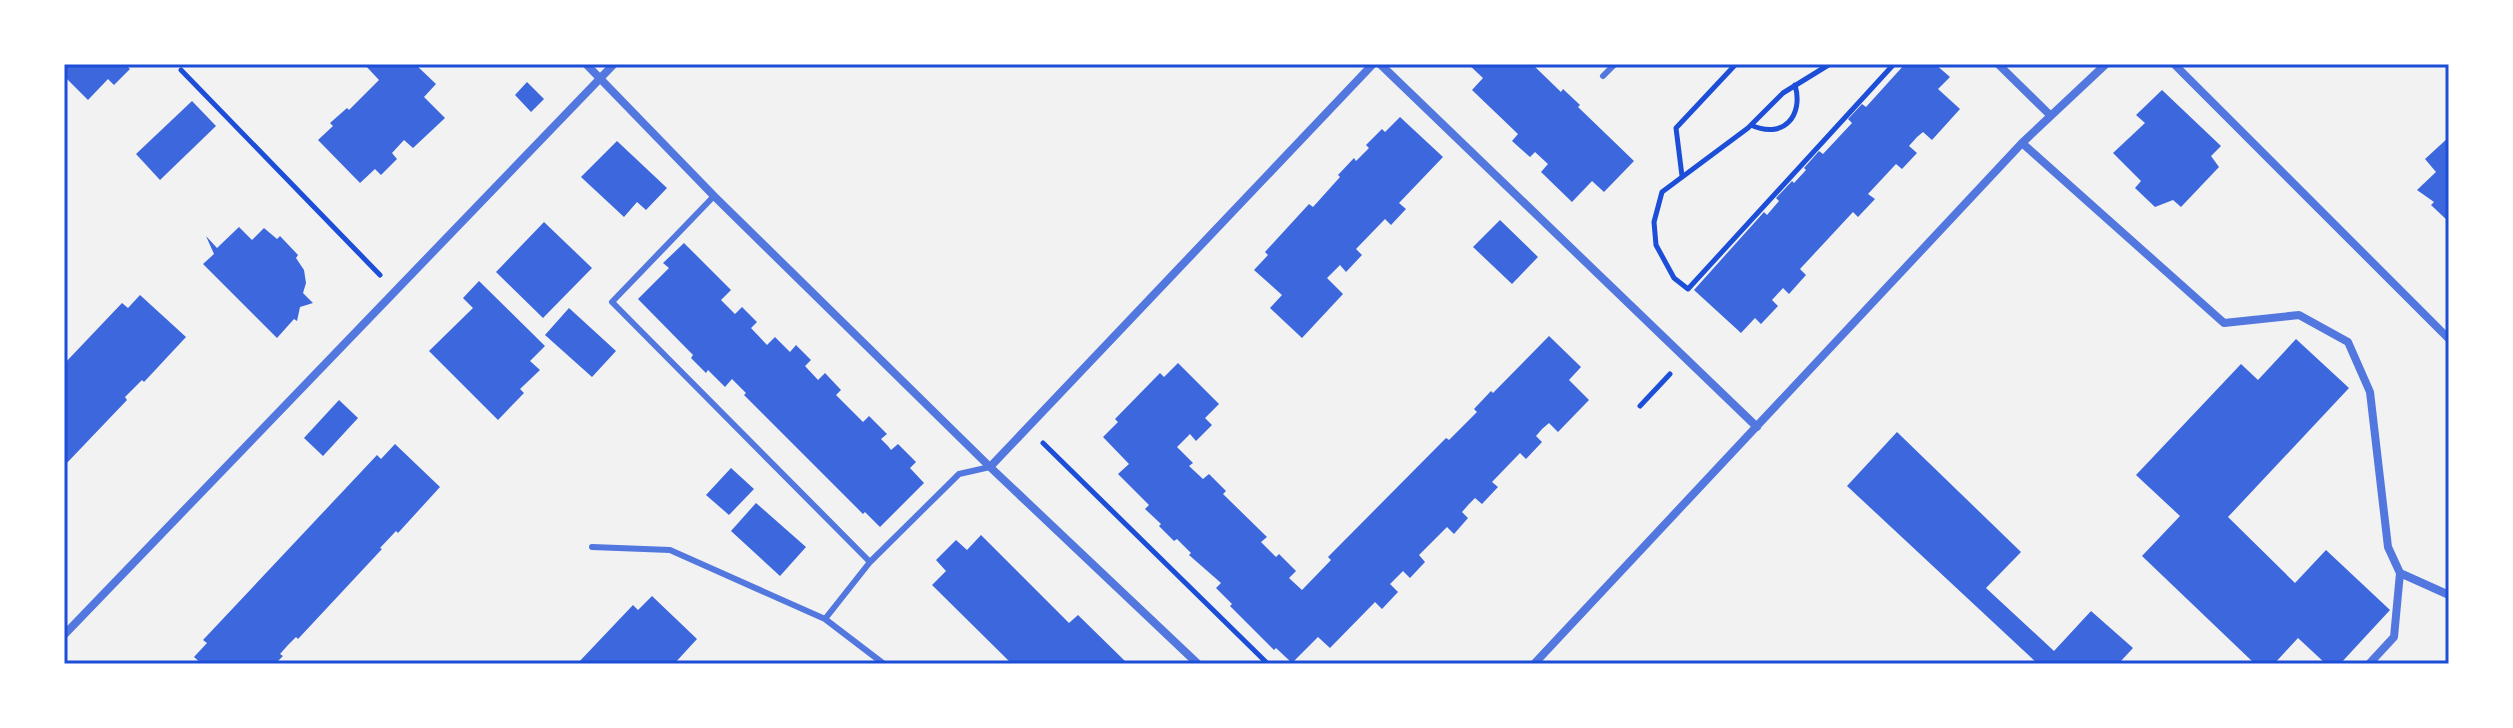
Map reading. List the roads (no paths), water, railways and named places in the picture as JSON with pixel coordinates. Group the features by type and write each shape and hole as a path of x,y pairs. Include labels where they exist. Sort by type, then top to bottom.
{"street":[{"path":"586,64 714,196 990,467 1198,664"},
{"path":"64,635 614,64"},
{"path":"990,467 1373,64"},
{"path":"1380,64 1757,427"},
{"path":"1998,64 2050,115"},
{"path":"1534,664 2022,143 2106,64"},
{"path":"2174,64 2449,339"},
{"path":"2022,143 2224,323 2299,315 2348,342 2370,392 2388,547 2400,573 2394,637 2369,664"},
{"path":"2400,573 2449,595"}],"lane":[{"path":"1603,76 1615,64"},
{"path":"714,196 612,302 870,562"},
{"path":"825,619 870,562 959,474 990,467"},
{"path":"592,547 670,550 825,619 884,664"}]}
